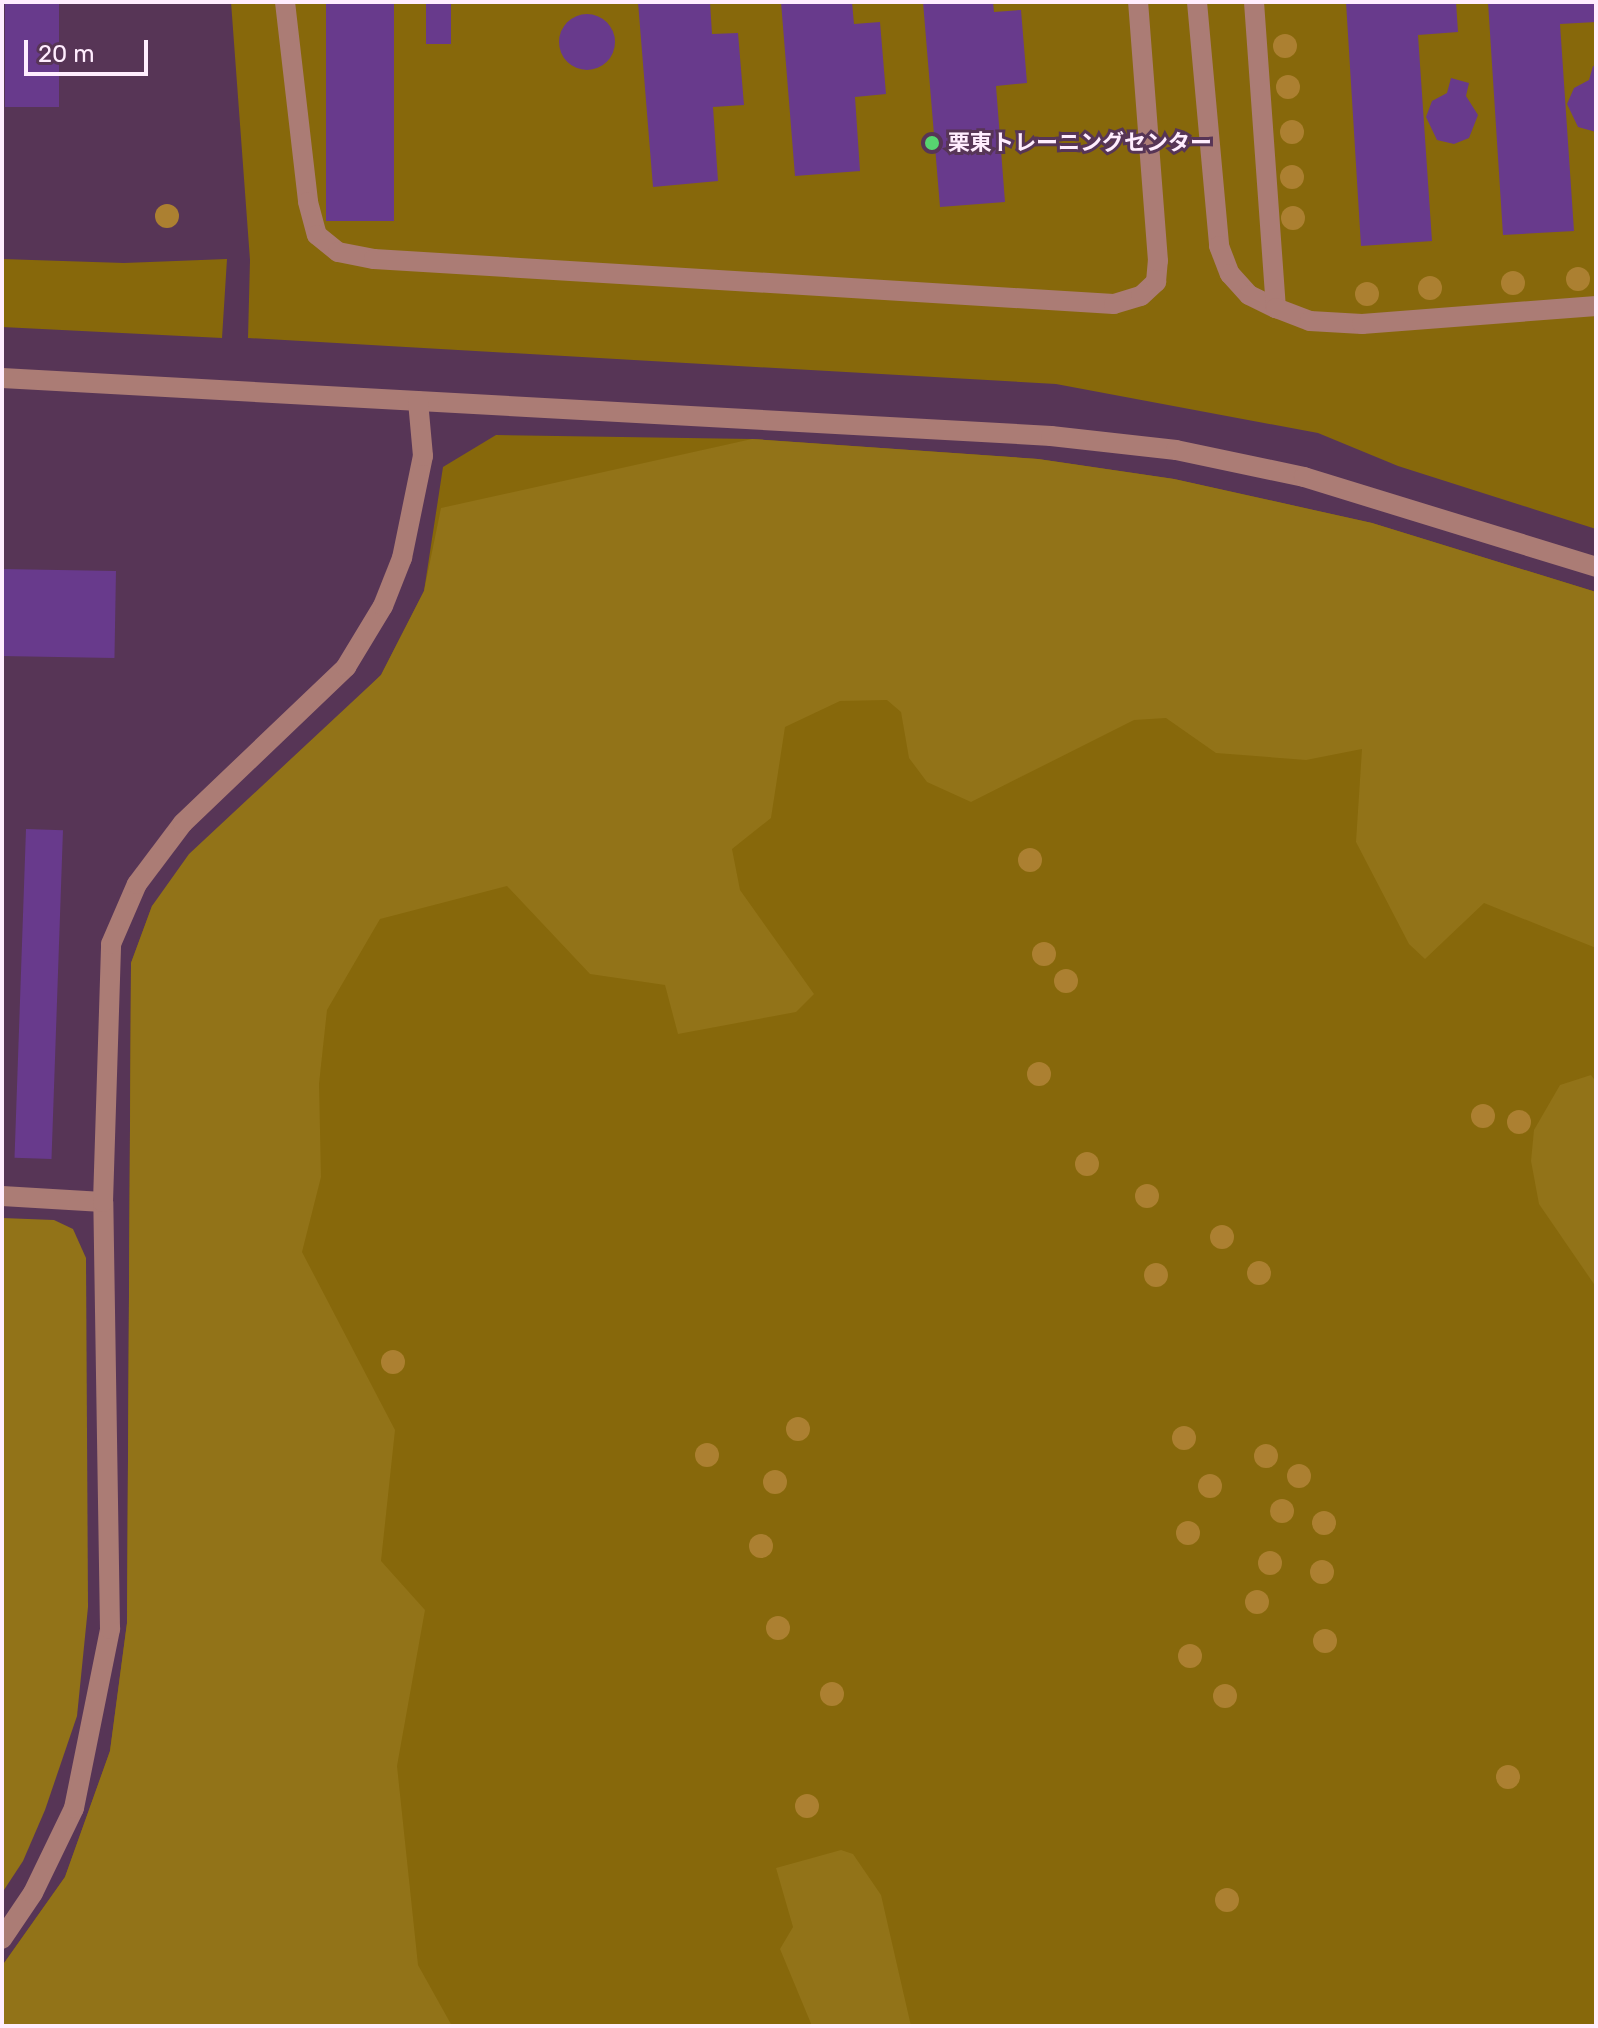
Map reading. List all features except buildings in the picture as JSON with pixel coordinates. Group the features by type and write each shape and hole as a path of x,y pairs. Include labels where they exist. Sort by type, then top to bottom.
{"street":[{"path":"285,2 308,202 317,235 338,252 374,259 1114,304 1141,296 1156,282 1158,261 1138,2"},
{"path":"1197,2 1219,246 1230,274 1249,295 1310,321 1362,324 1596,306"},
{"path":"1254,2 1276,308"},
{"path":"2,378 1051,436 1176,450 1304,477 1596,567"},
{"path":"2,1939 33,1893 74,1808 110,1629 103,1202 111,944 137,884 183,823 346,667 383,606 402,558 423,456 418,401"},
{"path":"2,1196 103,1202"}],"shaded area":[{"name":"栗東トレーニングセンター","path":"231,2 1596,2 1596,529 1398,466 1318,433 1056,384 248,338 250,260"},
{"path":"2,259 124,263 227,259 222,338 2,327"},
{"path":"496,435 752,439 1038,459 1174,479 1372,523 1596,592 1596,2026 2,2026 2,1966 65,1877 110,1751 127,1623 131,963 152,906 381,675 424,591 443,467"},
{"path":"752,439 1038,459 1174,479 1372,523 1596,592 1596,948 1484,903 1425,959 1409,944 1356,842 1362,749 1306,760 1216,753 1166,718 1134,720 971,802 927,782 909,758 901,712 887,700 840,701 785,727 771,818 732,849 740,890 814,994 796,1012 678,1034 665,985 590,974 507,886 380,919 327,1010 319,1084 321,1177 302,1252 395,1430 381,1561 425,1610 397,1766 418,1965 452,2026 2,2026 2,1966 65,1877 110,1751 127,1623 131,963 152,906 189,854 381,675 424,591 441,508"},
{"path":"1591,1075 1596,1082 1596,1287 1539,1204 1531,1161 1534,1130 1560,1085"},
{"path":"2,1218 54,1220 73,1229 86,1258 88,1607 77,1716 45,1810 23,1861 2,1893"},
{"path":"841,1850 853,1854 881,1895 911,2026 812,2026 780,1949 793,1927 776,1868"}],"place":[{"name":"栗東トレーニングセンター","path":"932,143"}]}
